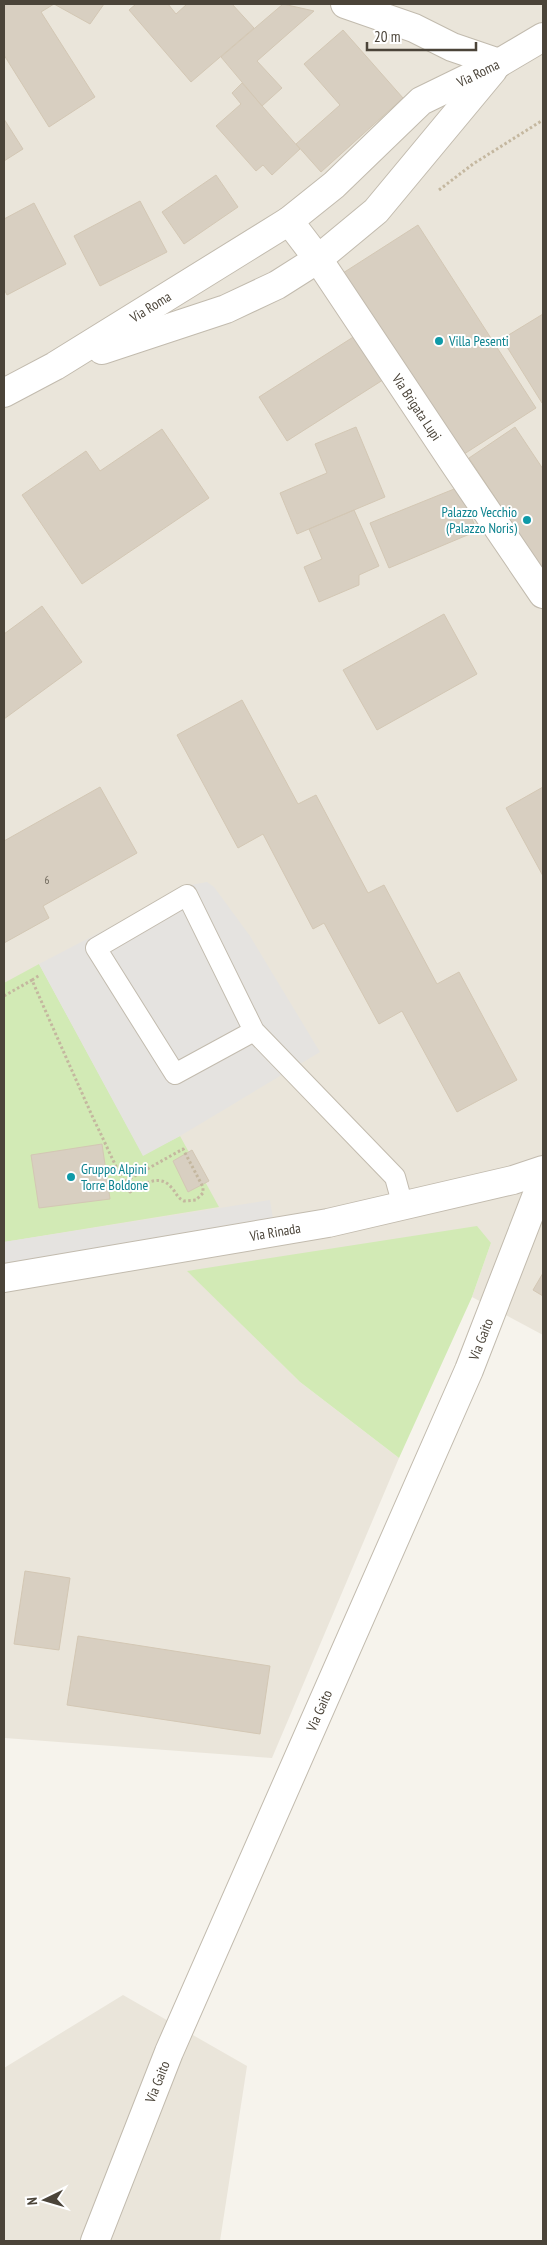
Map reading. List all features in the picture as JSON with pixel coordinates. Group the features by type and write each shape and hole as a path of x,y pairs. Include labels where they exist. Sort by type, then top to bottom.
{"street":[{"path":"344,4 414,28 452,47 499,63 543,37"},
{"name":"Via Roma","path":"4,393 55,366 289,221 334,185 421,100 499,63"},
{"name":"Via Roma","path":"55,366 226,309 277,285 318,259 376,211 499,63"},
{"name":"Via Brigata Lupi","path":"289,221 318,259 543,594"},
{"name":"Via Rinada","path":"4,1278 328,1223 513,1180 543,1170"},
{"name":"Via Gaito","path":"95,2241 169,2052 468,1370 543,1178"}],"lane":[{"path":"254,1031 176,1074 96,948 187,895 254,1031 395,1177 402,1206"}],"path":[{"path":"4,996 40,975"},
{"path":"32,980 124,1182 130,1192 152,1181 160,1180 167,1183 175,1194 184,1201 196,1200 203,1192 203,1187 183,1149 124,1182"}],"shaded area":[{"path":"4,4 543,4 543,1335 472,1297 491,1243 188,1271 300,1382 399,1458 272,1758 5,1738"},
{"path":"207,882 214,887 250,936 320,1052 180,1136 143,1156 39,964 191,885"},
{"path":"270,1200 273,1219 4,1265 4,1242"},
{"path":"123,1995 247,2066 220,2241 4,2241 4,2068"}],"green space":[{"path":"39,964 143,1155 180,1136 219,1207 4,1242 4,983"},
{"path":"477,1226 491,1243 472,1297 399,1458 300,1382 187,1271"}],"building":[{"path":"4,4 54,4 41,12 95,97 49,127 4,55"},
{"path":"54,4 104,4 90,24"},
{"path":"136,4 168,4 176,14 187,4 232,4 254,28 191,82 129,10"},
{"path":"283,4 314,11 257,61 282,88 262,106 221,57"},
{"path":"343,30 403,98 321,172 296,144 340,105 304,64"},
{"path":"242,83 300,149 272,175 263,165 256,171 216,126 241,104 232,93"},
{"path":"4,119 23,149 4,161"},
{"path":"216,175 238,207 184,244 162,212"},
{"path":"140,201 167,252 100,286 74,236"},
{"path":"34,203 66,264 7,295 4,289 4,219"},
{"name":"Villa Pesenti","path":"418,225 536,408 461,456 343,273"},
{"path":"543,314 543,402 542,403 502,339"},
{"path":"358,334 386,378 287,441 259,397"},
{"path":"356,427 385,497 297,534 280,493 327,473 315,444"},
{"name":"Palazzo Vecchio (Palazzo Noris)","path":"515,427 543,469 543,570 469,458"},
{"path":"162,429 209,498 82,584 22,495 86,451 100,471"},
{"path":"459,487 477,531 389,568 370,523"},
{"path":"354,510 379,566 359,575 359,585 319,602 304,567 322,559 309,529"},
{"path":"42,606 82,662 4,719 4,634"},
{"path":"444,614 477,674 377,730 343,670"},
{"path":"242,700 298,804 316,795 368,893 384,885 437,984 459,972 517,1080 457,1112 402,1011 379,1024 324,923 313,929 263,834 238,848 177,735"},
{"path":"100,787 137,853 43,906 49,918 4,943 4,841"},
{"path":"543,787 543,876 506,808"},
{"name":"Gruppo Alpini Torre Boldone","path":"102,1144 110,1199 39,1208 31,1155"},
{"path":"192,1150 209,1181 188,1192 173,1161"},
{"path":"543,1273 543,1296 533,1290"},
{"path":"25,1571 70,1578 59,1650 14,1644"},
{"path":"78,1636 270,1666 260,1734 67,1705"}],"place":[{"name":"Villa Pesenti","path":"439,341"},
{"name":"Palazzo Vecchio (Palazzo Noris)","path":"527,520"},
{"name":"Gruppo Alpini Torre Boldone","path":"71,1177"}]}
